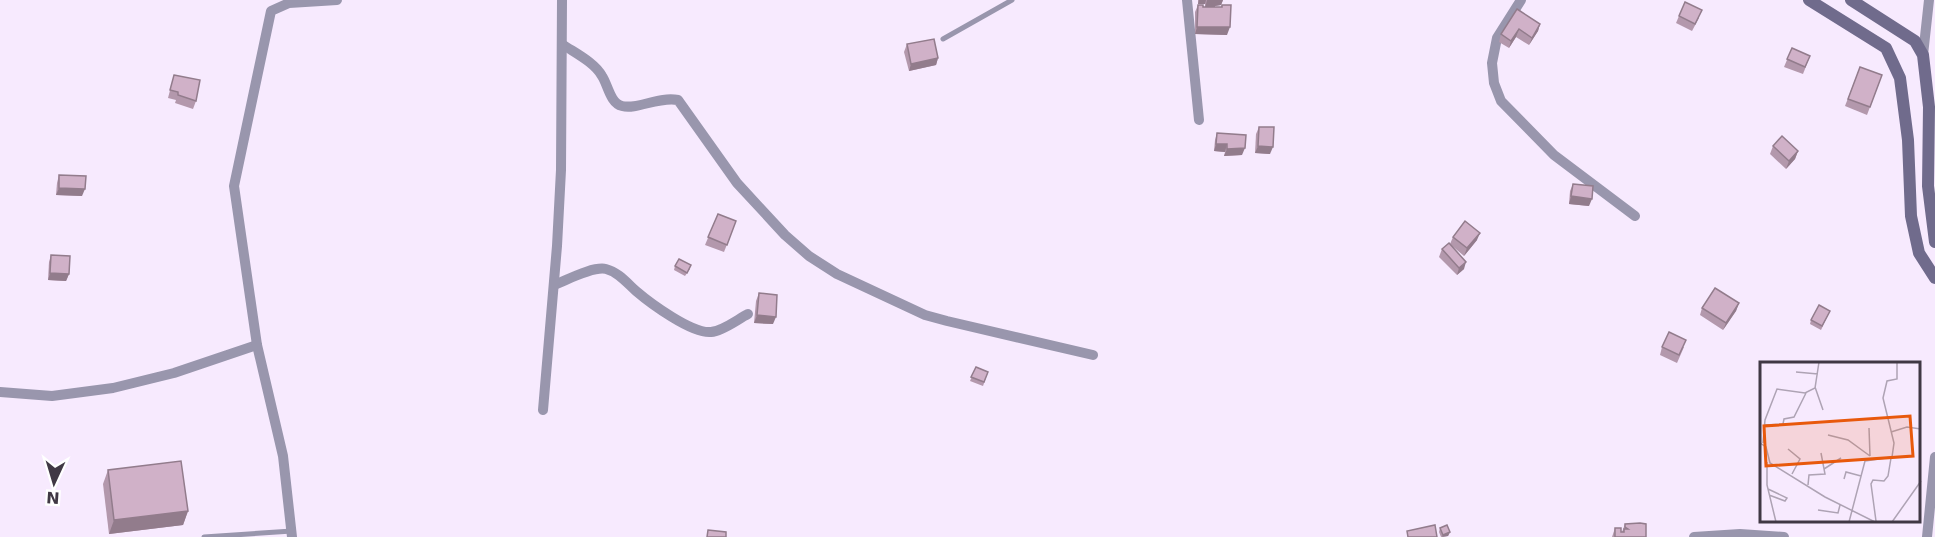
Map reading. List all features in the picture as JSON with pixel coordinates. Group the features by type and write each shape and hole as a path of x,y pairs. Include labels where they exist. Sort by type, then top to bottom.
{"main road":[{"path":"1809,0 1886,48 1900,78 1908,140 1911,216 1919,253 1935,278"},
{"path":"1851,0 1915,41 1923,55 1929,107 1928,186 1935,242"}],"street":[{"path":"292,534 283,456 257,345 234,186 271,11 289,2 337,0"},
{"path":"543,410 561,170 562,0"},
{"path":"1187,0 1199,120"},
{"path":"1521,0 1497,38 1492,63 1494,83 1501,101 1554,155 1635,216"},
{"path":"1923,55 1929,0"},
{"path":"562,44 597,68 612,98 619,105 627,106 668,98 678,100 737,183 785,235 809,256 837,274 925,315 1093,355"},
{"path":"554,285 597,269 606,269 615,273 656,306 695,329 706,332 714,332 748,314"},
{"path":"0,392 52,396 113,388 174,373 257,345"},
{"path":"1927,537 1935,457"},
{"path":"1694,537 1747,534 1784,537"}],"lane":[{"path":"943,39 1012,0"},
{"path":"204,537 292,534"}],"building":[{"path":"1685,2 1702,10 1695,24 1679,16"},
{"path":"1198,5 1222,7 1222,5 1231,5 1230,27 1197,27"},
{"path":"1517,9 1540,24 1532,38 1519,29 1511,41 1501,34"},
{"path":"934,39 938,58 911,64 907,44"},
{"path":"1792,48 1810,56 1805,67 1787,59"},
{"path":"1860,67 1882,75 1870,107 1848,99"},
{"path":"174,75 200,80 196,101 170,90"},
{"path":"1259,127 1274,127 1273,147 1258,146"},
{"path":"1217,133 1246,135 1245,148 1227,149 1227,144 1216,144"},
{"path":"1782,136 1798,151 1789,161 1773,146"},
{"path":"59,175 86,176 85,189 59,188"},
{"path":"1573,184 1593,186 1592,199 1571,196"},
{"path":"718,214 736,221 727,245 708,237"},
{"path":"1465,221 1480,233 1467,248 1453,237"},
{"path":"1449,243 1466,262 1459,268 1442,249"},
{"path":"51,255 70,256 69,274 50,273"},
{"path":"679,259 691,265 687,273 675,266"},
{"path":"1715,288 1739,303 1726,323 1702,308"},
{"path":"759,293 777,295 776,317 757,315"},
{"path":"1819,305 1830,311 1822,326 1811,320"},
{"path":"1669,332 1686,340 1679,355 1662,347"},
{"path":"976,367 988,372 984,382 971,377"},
{"path":"181,461 188,511 114,520 108,470"},
{"path":"1625,524 1646,524 1646,537 1615,537 1615,528 1621,528 1621,532 1624,532 1624,529 1628,529"},
{"path":"1435,525 1437,537 1408,537 1407,531"},
{"path":"1447,525 1450,532 1443,535 1440,528"},
{"path":"708,530 726,532 726,537 707,537"}]}
